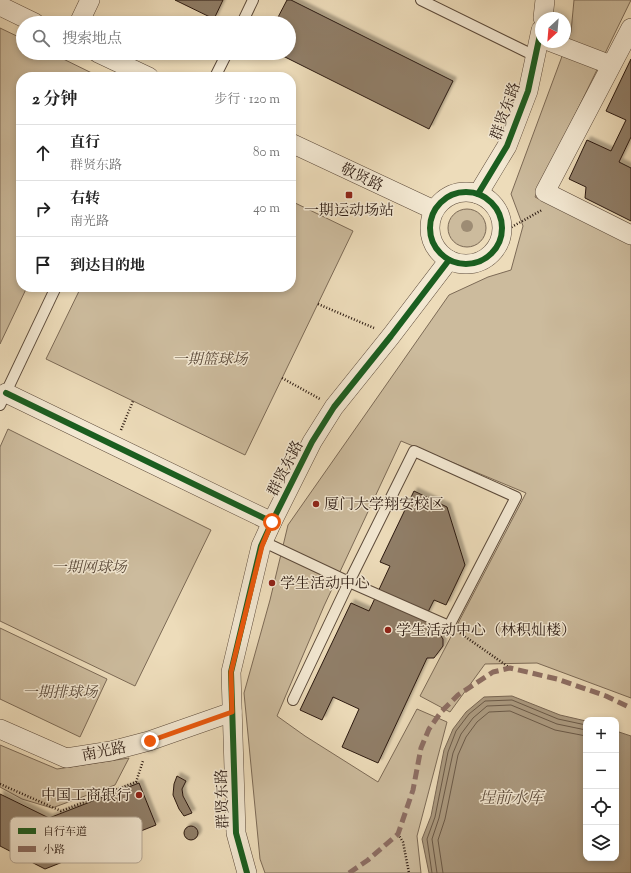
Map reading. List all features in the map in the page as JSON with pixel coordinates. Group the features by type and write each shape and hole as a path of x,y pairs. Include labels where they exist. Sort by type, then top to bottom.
{"street":[{"path":"82,16 90,0"},
{"path":"544,12 545,0"},
{"path":"0,6 21,16"},
{"path":"631,28 545,192 631,235"},
{"name":"群贤东路","path":"478,194 507,146 528,91 540,48"},
{"path":"564,48 611,65"},
{"path":"113,60 138,72"},
{"name":"敬贤路","path":"296,145 434,210"},
{"path":"466,192 478,194 494,205 500,216 502,229 499,243 492,253 480,262 467,264 455,263 444,257 435,248 430,236 430,223 434,210 444,199 453,194 466,192"},
{"name":"群贤东路","path":"243,871 236,833 231,672 264,542 272,522 312,442 334,407 449,260"},
{"path":"2,396 115,446 272,522"},
{"name":"南光路","path":"0,729 66,758 111,751 150,741 232,712"}],"lane":[{"path":"245,16 253,0"},
{"path":"421,0 535,38"},
{"path":"218,72 224,60"},
{"path":"2,396 54,292"},
{"path":"264,542 349,582 449,626 516,497 414,451 349,582 293,700"}],"path":[{"path":"501,233 560,200"},
{"path":"318,304 391,336"},
{"path":"282,378 334,407"},
{"path":"115,446 133,401"},
{"path":"449,626 510,668"},
{"path":"0,784 61,811 136,782 150,741"},
{"path":"398,834 403,842 409,873"}],"green space":[{"path":"574,0 631,0 535,197 631,245 631,698 537,663 485,664 450,712 420,696 526,493 401,441 324,606 277,716 305,736 378,782 417,709 447,722 417,836 421,873 265,873 260,859 244,693 270,600 288,525 449,295 488,277 511,270 523,226 511,194 565,48 571,48"},
{"path":"0,28 16,36 16,60 65,60 90,72 16,72 16,292 25,292 0,344"},
{"name":"一期篮球场","path":"296,203 353,231 245,455 46,359 79,292 296,292"},
{"path":"463,209 471,209 481,214 485,221 485,235 481,242 471,247 463,247 453,242 451,239 448,232 448,224 453,214 456,212"},
{"name":"一期网球场","path":"8,429 211,530 135,686 0,621 0,447"},
{"name":"一期排球场","path":"0,628 107,679 80,737 0,699"},
{"path":"0,745 57,769 129,758 115,785 52,808 22,799 0,787"}],"water":[{"name":"埕前水库","path":"512,696 560,715 583,720 583,861 619,861 619,732 631,736 631,873 429,873 422,839 431,816 444,750 453,729 466,712 484,697"}],"building":[{"path":"175,0 223,0 215,16 208,16"},
{"path":"287,0 291,0 453,81 429,129 291,60 296,60 296,16 279,16"},
{"path":"631,59 631,137 619,162 631,168 631,221 585,198 586,187 569,179 587,140 611,151 626,120 606,111"},
{"name":"学生活动中心（林积灿楼）","path":"414,491 447,507 465,565 446,605 434,600 424,620 437,626 443,639 443,646 434,658 427,658 378,763 342,747 359,709 333,697 322,720 300,710 351,603 369,611 390,566 380,562"},
{"path":"177,776 186,781 182,789 183,796 192,813 184,816 173,795 174,784"},
{"path":"139,783 156,825 142,831 142,817 52,817"},
{"path":"0,794 47,817 10,817 10,851 0,846"},
{"path":"191,826 196,828 198,833 196,838 191,840 186,838 184,833 186,828"},
{"path":"33,863 60,863 45,869"}],"marked path":[{"path":"349,873 368,860 398,834 413,790 421,748 429,729 441,712 458,695 493,672 510,668 557,679 606,696 631,708"}],"cycle path":[{"path":"478,194 507,146 528,91 537,48"},
{"path":"466,192 486,198 496,208 502,228 496,248 486,258 466,264 446,258 436,248 430,228 436,208 446,198 466,192"},
{"path":"247,873 236,833 231,672 261,546 312,442 334,407 449,260"},
{"path":"6,393 272,522"}],"place":[{"name":"一期运动场站","path":"349,195"},
{"name":"厦门大学翔安校区","path":"316,504"},
{"name":"学生活动中心","path":"272,583"},
{"name":"学生活动中心（林积灿楼）","path":"388,630"},
{"name":"中国工商银行","path":"139,795"}],"route":[{"path":"150,741 232,712 231,672 262,546 272,522"}]}
